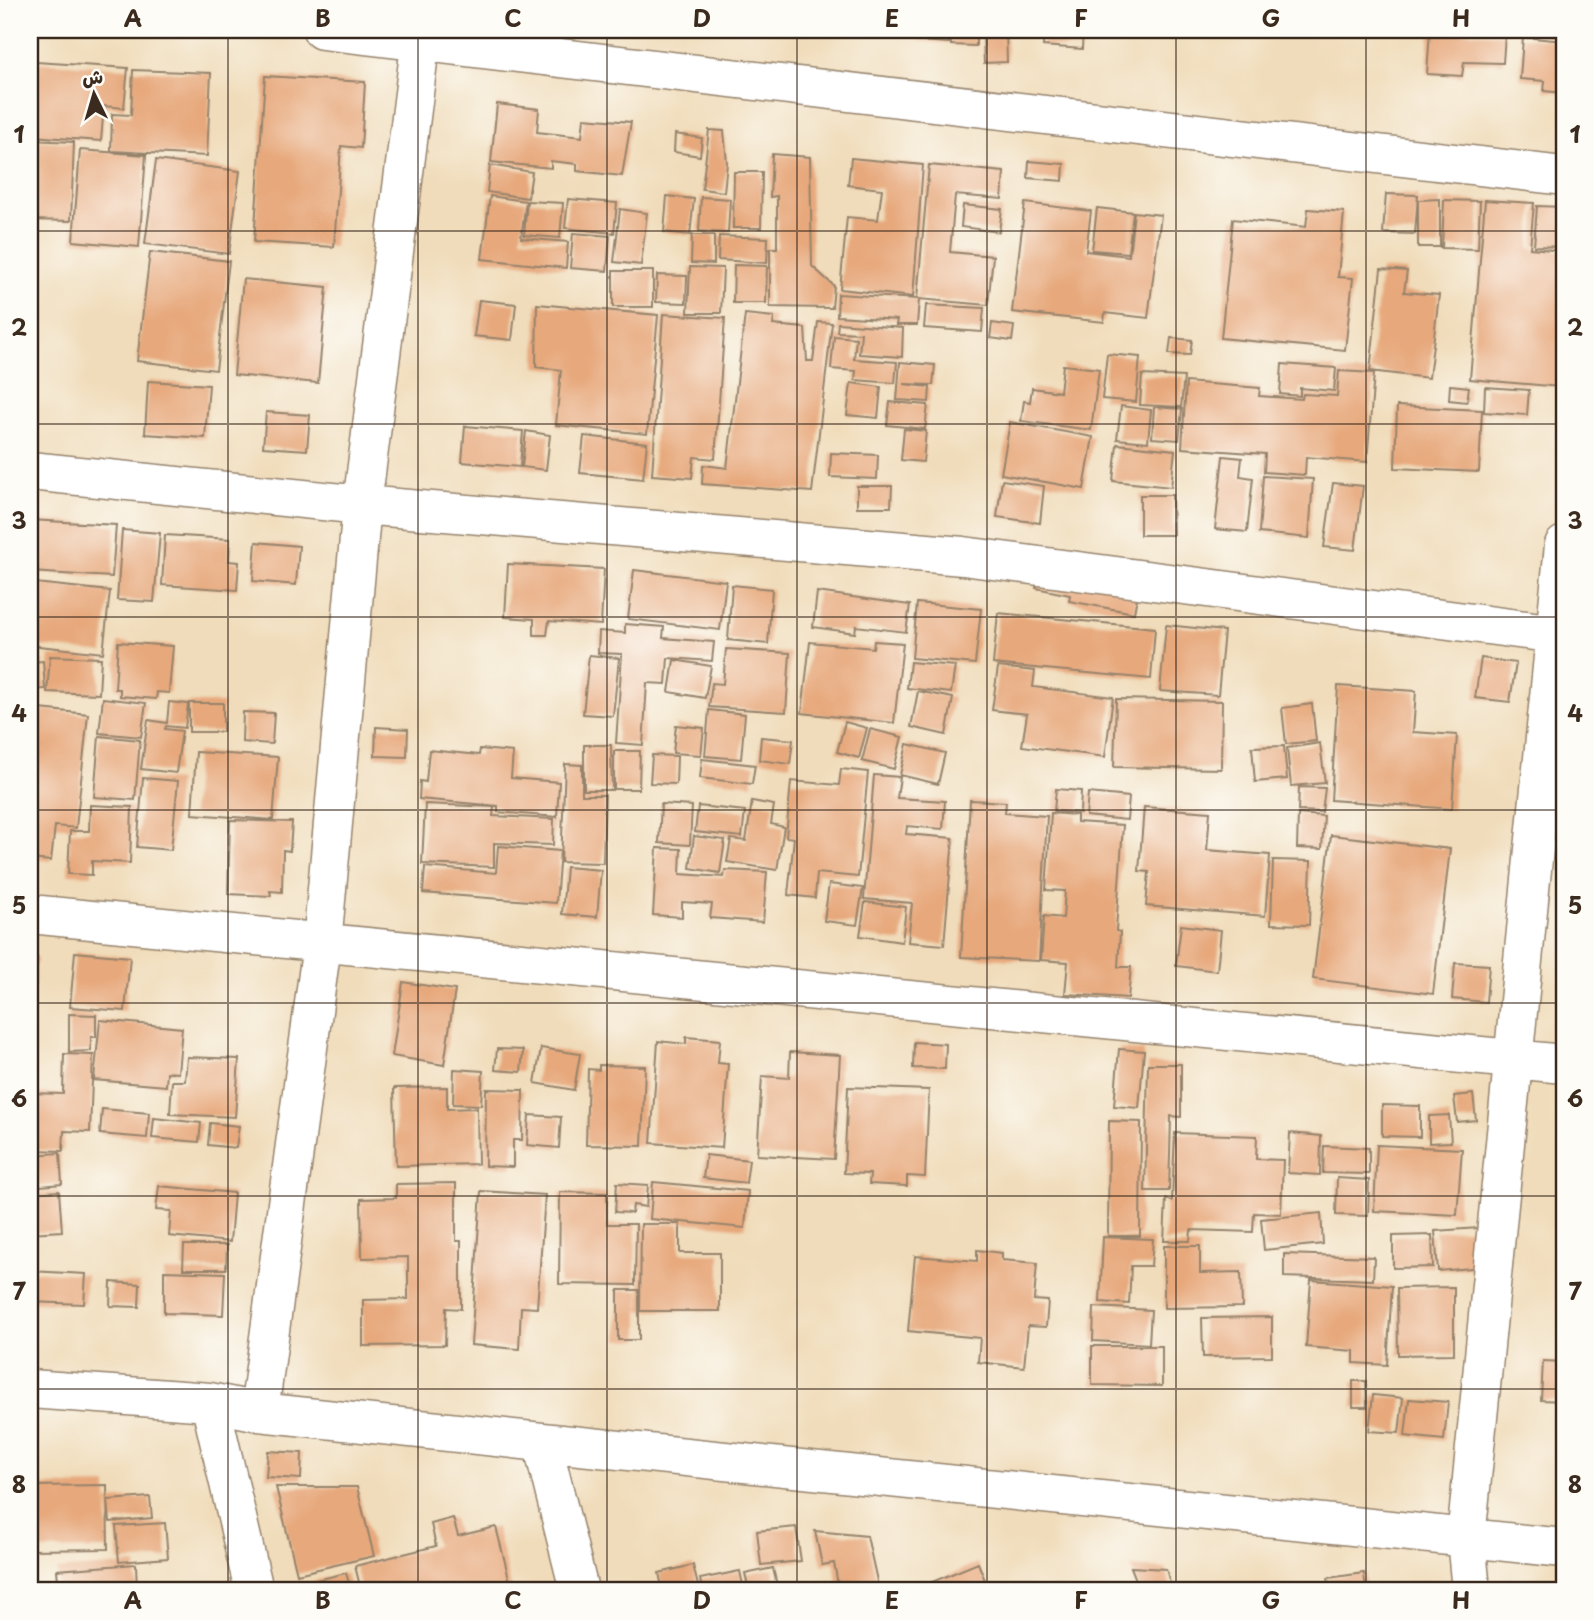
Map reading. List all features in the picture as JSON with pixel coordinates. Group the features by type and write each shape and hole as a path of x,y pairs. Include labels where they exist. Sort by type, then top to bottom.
{"street":[{"path":"322,30 421,35 1564,176"},
{"path":"259,1412 322,944 362,506 421,35"},
{"path":"30,471 362,506 962,556 1560,635"},
{"path":"1471,1590 1466,1539 1512,1058 1560,635 1564,545"},
{"path":"30,914 1564,1064"},
{"path":"30,1389 210,1402 259,1412 1564,1548"},
{"path":"210,1402 254,1590"},
{"path":"542,1442 579,1590"}],"building":[{"path":"918,30 950,30 949,43 918,41"},
{"path":"952,30 976,30 976,46 951,45"},
{"path":"983,30 1006,30 1007,62 984,63"},
{"path":"1044,30 1083,30 1082,49 1043,46"},
{"path":"1290,30 1326,30 1325,33"},
{"path":"1430,30 1505,34 1503,63 1464,62 1462,76 1427,74"},
{"path":"1540,30 1564,30 1564,37 1540,34"},
{"path":"1523,37 1564,41 1564,93 1544,91 1545,81 1520,79"},
{"path":"36,62 128,68 124,108 104,106 101,141 31,136"},
{"path":"133,70 211,73 207,156 111,151 112,114 131,115"},
{"path":"265,76 365,82 361,148 341,146 334,247 254,242"},
{"path":"497,104 539,109 537,132 582,137 584,118 631,122 622,176 577,171 577,164 551,161 551,168 491,162"},
{"path":"709,130 724,131 727,163 724,192 702,189"},
{"path":"675,134 702,138 700,156 674,152"},
{"path":"30,140 74,142 71,221 30,220"},
{"path":"80,150 146,155 139,247 73,241"},
{"path":"772,154 810,157 812,266 834,286 832,308 770,307 770,248 777,248 777,196 770,197"},
{"path":"851,158 923,165 913,297 840,289 847,217 878,220 882,189 848,185"},
{"path":"156,160 240,171 229,254 145,244"},
{"path":"1029,161 1064,164 1063,181 1028,178"},
{"path":"490,165 532,172 528,198 487,192"},
{"path":"929,165 1004,172 1002,199 955,195 950,252 993,256 988,305 919,299 917,325 896,325 897,320 837,316 838,294 917,299"},
{"path":"734,172 762,172 761,228 733,228"},
{"path":"1386,194 1418,195 1415,234 1383,233"},
{"path":"490,196 526,201 521,238 568,242 566,268 482,259"},
{"path":"667,196 694,199 690,235 664,232"},
{"path":"701,197 730,199 728,233 699,231"},
{"path":"568,199 617,203 614,233 565,228"},
{"path":"1440,199 1440,247 1418,247 1418,200"},
{"path":"1444,200 1480,201 1478,249 1442,248"},
{"path":"1485,200 1534,203 1530,248 1564,251 1564,332 1560,387 1470,379"},
{"path":"527,201 563,203 560,238 524,235"},
{"path":"1025,203 1091,211 1086,251 1129,256 1134,212 1161,215 1148,318 1105,313 1104,322 1012,312"},
{"path":"963,205 1002,209 999,232 961,227"},
{"path":"1537,206 1564,207 1564,247 1534,246"},
{"path":"1097,208 1133,212 1128,253 1092,250"},
{"path":"620,209 647,213 641,265 614,262"},
{"path":"1308,209 1344,212 1338,277 1353,278 1345,350 1221,338 1233,219 1306,227"},
{"path":"573,233 610,236 607,271 570,268"},
{"path":"692,235 714,235 714,264 691,263"},
{"path":"719,236 768,238 767,263 718,260"},
{"path":"150,252 229,261 216,370 137,361"},
{"path":"734,265 767,266 766,303 733,303"},
{"path":"690,267 723,268 721,313 688,313"},
{"path":"1381,269 1407,271 1404,292 1439,295 1429,378 1370,371"},
{"path":"613,271 653,271 653,307 613,307"},
{"path":"30,272 33,272 32,289 30,289"},
{"path":"657,275 687,276 686,303 656,302"},
{"path":"243,279 327,287 318,383 234,375"},
{"path":"479,300 516,304 512,340 474,336"},
{"path":"537,304 658,315 647,434 556,425 561,370 536,367"},
{"path":"926,305 984,308 982,332 924,328"},
{"path":"663,314 725,318 715,459 694,457 692,478 652,475"},
{"path":"745,314 774,317 773,325 805,328 807,361 813,361 818,322 832,323 812,492 702,484 703,465 727,468"},
{"path":"838,323 903,328 902,357 859,354 861,333 837,332"},
{"path":"992,323 1014,326 1012,341 990,338"},
{"path":"834,336 856,338 854,359 897,362 895,383 855,380 856,371 831,369"},
{"path":"1171,338 1192,340 1190,355 1169,354"},
{"path":"1107,354 1140,357 1136,402 1102,399"},
{"path":"900,362 935,365 933,385 904,384 930,387 929,402 897,400"},
{"path":"1282,364 1336,368 1334,391 1300,388 1300,396 1280,394"},
{"path":"1063,365 1099,369 1091,430 1021,421 1024,401 1030,402 1032,388 1060,392"},
{"path":"1339,371 1374,373 1367,462 1306,457 1305,475 1264,472 1265,454 1182,448 1186,382 1260,388 1259,396 1302,399 1303,394 1337,396"},
{"path":"1142,375 1184,377 1181,407 1140,405"},
{"path":"148,381 209,385 205,438 145,434"},
{"path":"851,383 881,387 878,418 847,415"},
{"path":"1450,385 1469,387 1467,402 1449,400"},
{"path":"1485,387 1529,390 1527,415 1484,412"},
{"path":"890,402 928,405 925,429 887,425"},
{"path":"1121,406 1151,410 1148,442 1117,439"},
{"path":"1397,406 1482,410 1479,472 1395,468"},
{"path":"1154,407 1182,409 1179,440 1152,438"},
{"path":"266,412 310,415 307,450 263,447"},
{"path":"1010,422 1093,437 1084,489 1001,474"},
{"path":"465,426 523,431 520,467 462,462"},
{"path":"904,429 926,431 923,462 901,460"},
{"path":"526,431 550,435 546,470 522,467"},
{"path":"584,436 647,443 643,479 580,473"},
{"path":"1117,444 1175,450 1171,487 1113,481"},
{"path":"831,453 878,455 877,479 830,477"},
{"path":"1223,456 1242,458 1240,476 1253,478 1247,532 1215,529"},
{"path":"1263,476 1313,479 1309,538 1259,533"},
{"path":"1002,480 1044,486 1040,523 997,517"},
{"path":"1333,483 1363,486 1355,550 1324,547"},
{"path":"857,486 892,486 891,507 857,507"},
{"path":"1140,495 1172,495 1173,535 1140,535"},
{"path":"30,520 116,525 112,577 30,572"},
{"path":"122,530 160,533 154,602 117,600"},
{"path":"165,535 230,539 229,561 239,562 237,590 162,585"},
{"path":"256,542 299,546 296,585 253,581"},
{"path":"508,564 604,569 601,625 549,621 547,635 534,635 534,619 505,617"},
{"path":"634,570 726,581 720,630 628,619"},
{"path":"1039,572 1138,591 1134,613 1069,601 1070,595 1036,588"},
{"path":"35,583 110,591 103,653 30,645"},
{"path":"732,585 772,589 768,644 728,640"},
{"path":"817,592 910,605 906,632 856,626 855,633 813,627"},
{"path":"917,603 981,609 975,664 912,658"},
{"path":"998,613 1155,628 1151,679 993,664"},
{"path":"625,624 664,627 663,638 714,642 712,661 668,658 666,684 647,683 643,745 616,743 622,654 598,653 599,631 625,633"},
{"path":"1166,625 1224,631 1218,695 1160,691"},
{"path":"874,641 903,643 894,723 802,713 810,642 873,648"},
{"path":"118,642 173,646 169,693 157,692 156,699 120,696 120,689 115,689"},
{"path":"726,649 790,653 786,712 709,707 712,683 723,684"},
{"path":"589,655 619,658 613,716 583,714"},
{"path":"50,656 101,658 99,694 47,692"},
{"path":"1481,658 1516,663 1510,702 1475,698"},
{"path":"674,660 711,666 705,698 669,692"},
{"path":"43,661 45,689 30,690 30,662"},
{"path":"910,662 955,666 951,693 907,688"},
{"path":"998,667 1035,671 1033,687 1113,697 1105,757 1022,746 1027,714 992,710"},
{"path":"1338,686 1416,691 1413,732 1457,735 1452,809 1331,800"},
{"path":"918,691 953,698 946,735 911,727"},
{"path":"103,698 146,703 141,737 99,733"},
{"path":"1116,699 1222,701 1221,769 1114,767"},
{"path":"169,702 188,704 185,728 166,726 165,729 182,731 176,773 141,769 148,720 167,723"},
{"path":"189,703 223,703 223,732 189,732"},
{"path":"1312,704 1316,741 1286,744 1282,708"},
{"path":"30,708 88,714 76,828 55,826 51,861 30,859"},
{"path":"709,710 745,714 741,759 705,756"},
{"path":"243,712 274,713 272,744 242,742"},
{"path":"845,722 867,728 859,758 837,752"},
{"path":"676,725 704,728 701,755 673,753"},
{"path":"376,727 408,729 407,757 375,756"},
{"path":"870,729 902,737 894,769 862,761"},
{"path":"99,736 140,740 135,800 94,797"},
{"path":"761,737 793,740 790,764 759,760"},
{"path":"1320,743 1325,783 1291,786 1287,748"},
{"path":"907,744 945,753 938,784 900,775"},
{"path":"584,745 611,745 612,790 584,790"},
{"path":"1284,746 1287,779 1255,782 1252,747"},
{"path":"480,749 513,752 511,778 559,782 557,817 498,812 498,806 419,799 420,781 426,782 429,750 479,755"},
{"path":"614,751 640,751 639,789 614,789"},
{"path":"196,752 278,757 273,820 192,814"},
{"path":"652,755 677,756 676,784 650,783"},
{"path":"702,759 755,765 752,784 700,778"},
{"path":"565,764 582,765 582,795 605,795 603,863 561,862"},
{"path":"841,769 868,772 858,877 817,873 815,898 788,895 794,838 786,837 791,781 839,785"},
{"path":"874,775 900,777 897,798 945,801 943,829 907,826 906,834 953,838 944,945 908,942 912,903 864,899"},
{"path":"143,778 178,781 171,850 137,847"},
{"path":"1299,787 1325,788 1322,812 1298,811"},
{"path":"1056,789 1081,791 1080,813 1054,811"},
{"path":"1088,793 1129,797 1127,820 1086,816"},
{"path":"970,800 1006,802 1005,813 1047,816 1039,961 961,957"},
{"path":"752,801 774,805 771,824 784,827 777,870 727,862 731,839 746,841"},
{"path":"425,804 494,807 493,816 554,819 553,845 494,843 494,867 422,864"},
{"path":"661,804 692,806 690,845 659,843"},
{"path":"90,805 132,807 130,863 92,861 92,875 68,874 70,831 89,831"},
{"path":"698,806 745,811 742,837 695,832"},
{"path":"1144,807 1210,812 1207,850 1270,855 1265,916 1146,906 1149,872 1139,871"},
{"path":"1051,813 1077,815 1077,822 1123,825 1116,931 1120,932 1118,967 1131,967 1128,998 1065,994 1068,962 1041,960 1044,916 1063,918 1065,891 1046,890"},
{"path":"1298,814 1324,816 1322,849 1297,848"},
{"path":"230,820 292,822 290,851 283,850 282,892 270,891 271,896 228,894"},
{"path":"1331,835 1450,849 1433,994 1313,979"},
{"path":"694,836 725,840 720,873 690,868"},
{"path":"498,846 560,851 556,903 423,893 425,867 496,873"},
{"path":"657,848 681,849 680,874 724,877 725,870 767,872 763,922 710,918 712,904 682,902 682,917 653,915"},
{"path":"1273,860 1311,861 1309,925 1271,924"},
{"path":"566,867 601,870 597,917 562,914"},
{"path":"829,884 863,888 857,925 824,921"},
{"path":"865,902 906,907 902,942 860,936"},
{"path":"1181,925 1221,930 1217,971 1176,966"},
{"path":"75,952 130,957 125,1011 70,1007"},
{"path":"30,956 37,957 34,988 30,988"},
{"path":"1455,963 1489,965 1486,1002 1452,999"},
{"path":"403,982 455,990 444,1065 392,1056"},
{"path":"69,1014 96,1015 96,1037 91,1037 91,1051 69,1052"},
{"path":"100,1020 182,1028 178,1073 167,1072 166,1086 94,1080"},
{"path":"686,1037 720,1040 718,1063 728,1064 722,1148 651,1143 658,1041 686,1044"},
{"path":"914,1042 946,1044 945,1069 913,1068"},
{"path":"30,1047 34,1047 32,1071 30,1071"},
{"path":"541,1048 580,1054 574,1090 535,1083"},
{"path":"497,1049 523,1050 521,1072 495,1070"},
{"path":"1119,1049 1144,1051 1139,1108 1114,1106"},
{"path":"790,1052 840,1055 834,1159 757,1155 762,1076 789,1078"},
{"path":"64,1054 93,1055 90,1132 64,1131 63,1151 34,1150 35,1125 30,1124 30,1093 63,1094"},
{"path":"187,1057 239,1059 235,1117 170,1114 172,1081 185,1081"},
{"path":"1148,1064 1181,1064 1181,1117 1171,1116 1169,1191 1145,1191"},
{"path":"599,1065 645,1066 642,1146 586,1145 588,1069 599,1070"},
{"path":"454,1069 483,1071 481,1105 453,1104"},
{"path":"447,1087 447,1109 477,1108 478,1164 396,1166 394,1088"},
{"path":"848,1087 929,1090 925,1177 907,1176 907,1186 869,1184 870,1174 844,1173"},
{"path":"486,1089 523,1090 522,1140 513,1140 513,1167 485,1166"},
{"path":"1473,1094 1476,1120 1457,1122 1454,1096"},
{"path":"1382,1105 1420,1106 1420,1137 1382,1136"},
{"path":"102,1109 149,1113 147,1138 100,1134"},
{"path":"529,1115 561,1117 559,1148 527,1145"},
{"path":"1449,1115 1451,1142 1429,1143 1429,1116"},
{"path":"154,1118 201,1123 199,1142 152,1138"},
{"path":"1109,1121 1141,1122 1140,1236 1108,1236"},
{"path":"210,1123 239,1126 236,1148 208,1145"},
{"path":"1175,1133 1257,1136 1256,1159 1283,1160 1281,1214 1254,1213 1253,1232 1191,1230 1190,1241 1164,1241 1166,1199 1172,1201"},
{"path":"1290,1133 1321,1136 1320,1175 1288,1173"},
{"path":"1377,1145 1462,1149 1457,1215 1374,1211"},
{"path":"1324,1146 1369,1148 1369,1174 1323,1173"},
{"path":"60,1153 62,1184 30,1187 30,1155"},
{"path":"706,1155 749,1160 746,1183 703,1178"},
{"path":"1337,1178 1369,1180 1368,1216 1336,1215"},
{"path":"653,1182 748,1191 745,1228 650,1219"},
{"path":"456,1183 456,1241 461,1241 461,1309 446,1308 445,1345 363,1346 363,1300 408,1299 408,1257 362,1258 361,1199 396,1198 396,1184"},
{"path":"617,1183 648,1185 646,1207 633,1205 632,1213 615,1212"},
{"path":"159,1186 234,1193 230,1242 169,1236 171,1211 156,1210"},
{"path":"59,1191 62,1231 30,1233 30,1193"},
{"path":"481,1191 545,1195 537,1308 521,1307 519,1349 471,1345"},
{"path":"560,1192 607,1193 607,1224 636,1224 635,1285 559,1284"},
{"path":"1321,1213 1323,1244 1264,1250 1261,1219"},
{"path":"641,1224 680,1224 680,1253 720,1253 720,1311 640,1311"},
{"path":"1479,1228 1483,1267 1438,1271 1435,1231"},
{"path":"1432,1235 1433,1267 1393,1268 1393,1236"},
{"path":"1103,1237 1153,1239 1151,1266 1131,1266 1129,1304 1100,1302"},
{"path":"184,1245 227,1245 226,1269 183,1269"},
{"path":"1164,1246 1200,1246 1200,1273 1241,1272 1242,1307 1164,1308"},
{"path":"977,1250 1002,1253 1002,1260 1037,1263 1034,1300 1048,1301 1046,1327 1028,1326 1024,1367 978,1362 980,1338 908,1331 915,1256 977,1261"},
{"path":"1284,1254 1374,1257 1373,1280 1284,1277"},
{"path":"30,1271 86,1274 84,1304 30,1302"},
{"path":"164,1271 225,1273 223,1315 164,1313"},
{"path":"1311,1280 1392,1286 1387,1365 1354,1363 1354,1351 1306,1347"},
{"path":"111,1282 140,1284 139,1307 110,1306"},
{"path":"1454,1287 1454,1354 1398,1355 1397,1288"},
{"path":"618,1290 639,1290 639,1340 618,1340"},
{"path":"1094,1307 1151,1310 1149,1344 1093,1341"},
{"path":"1272,1317 1272,1356 1203,1357 1202,1318"},
{"path":"1092,1346 1162,1346 1162,1386 1092,1385"},
{"path":"1543,1361 1564,1362 1564,1401 1541,1400"},
{"path":"1353,1381 1366,1381 1367,1407 1353,1407"},
{"path":"1373,1395 1403,1398 1399,1433 1369,1431"},
{"path":"1409,1399 1448,1402 1444,1440 1405,1436"},
{"path":"268,1451 302,1453 301,1479 266,1477"},
{"path":"107,1485 108,1549 30,1550 30,1486"},
{"path":"276,1487 357,1487 374,1556 297,1574"},
{"path":"150,1497 152,1518 110,1522 108,1500"},
{"path":"453,1518 458,1536 496,1527 512,1590 361,1590 355,1566 436,1546 431,1524"},
{"path":"165,1523 168,1558 119,1562 116,1526"},
{"path":"796,1527 801,1561 761,1565 757,1531"},
{"path":"815,1531 867,1536 879,1590 839,1590 834,1563 822,1565"},
{"path":"978,1563 989,1590 922,1590 920,1587"},
{"path":"136,1564 137,1590 59,1590 57,1570"},
{"path":"693,1565 699,1590 650,1590 662,1587 659,1573"},
{"path":"1131,1567 1166,1569 1172,1590 1140,1590"},
{"path":"773,1568 778,1590 749,1590 745,1574"},
{"path":"740,1571 744,1590 702,1590 700,1579"},
{"path":"346,1573 351,1590 297,1590 296,1585"},
{"path":"1364,1573 1366,1590 1330,1590 1328,1578"},
{"path":"1313,1584 1315,1590 1295,1590"}]}
